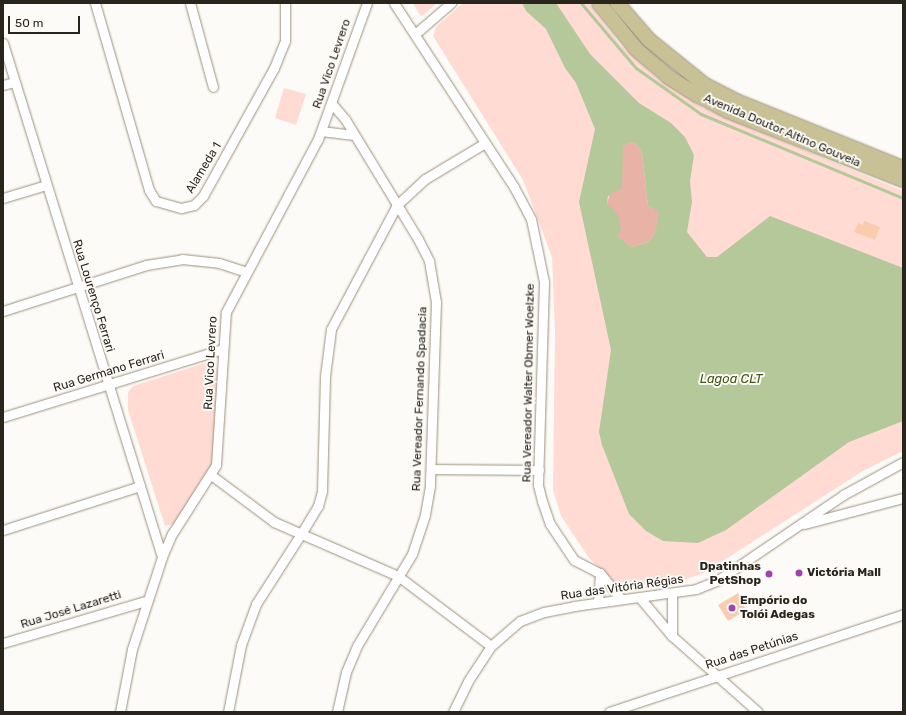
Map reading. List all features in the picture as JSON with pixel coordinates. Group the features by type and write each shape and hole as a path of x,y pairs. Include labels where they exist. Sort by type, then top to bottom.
{"main road":[{"name":"Avenida Doutor Altino Gouveia","path":"617,3 649,40 705,85 736,101 903,168"},
{"name":"Avenida Doutor Altino Gouveia","path":"602,7 636,50 670,78 698,95 728,111 903,180"}],"street":[{"name":"Alameda 1","path":"95,3 149,190 156,201 181,208 194,205 203,196 274,68 285,41 285,3"},
{"path":"190,3 213,87"},
{"name":"Rua Vico Levrero","path":"120,712 132,649 146,601 162,557 172,534 210,476 219,451 226,312 321,131 332,104 367,3"},
{"name":"Rua Vereador Walter Obmer Woelzke","path":"394,3 485,143 531,219 541,260 545,305 539,470 542,501 560,542 574,560 600,573 621,599"},
{"path":"415,34 451,3"},
{"path":"602,7 617,3"},
{"name":"Rua Lourenço Ferrari","path":"3,43 162,557"},
{"path":"3,85 14,82"},
{"name":"Rua Vereador Fernando Spadacia","path":"332,104 354,135 397,205 429,261 434,282 431,469 419,538 357,646 346,672 337,712"},
{"path":"321,131 354,135"},
{"path":"228,712 240,644 256,604 318,506 322,491 326,364 331,329 397,205 425,179 485,143"},
{"path":"3,198 46,185"},
{"path":"3,310 146,266 182,259 220,263 246,272"},
{"name":"Rua Germano Ferrari","path":"3,417 223,349"},
{"name":"Rua das Vitória Régias","path":"453,712 468,681 491,646 520,621 544,612 598,602 672,595 718,580 843,495 903,462"},
{"path":"431,469 539,470"},
{"path":"210,476 274,522 398,576 491,646"},
{"path":"3,530 140,486"},
{"path":"799,525 903,498"},
{"path":"598,602 600,573"},
{"path":"672,595 672,636"},
{"path":"640,598 672,636 758,712"},
{"name":"Rua José Lazaretti","path":"3,643 146,601"},
{"name":"Rua das Petúnias","path":"610,712 903,614"}],"shaded area":[{"path":"413,3 437,3 421,17"},
{"path":"463,3 589,3 620,44 655,76 703,108 903,191 903,451 863,471 704,573 680,581 625,587 612,580 589,558 561,516 553,490 555,331 552,257 523,180 433,36 436,27"},
{"path":"284,88 306,94 296,125 275,118"},
{"path":"631,142 636,144 642,153 648,206 660,212 655,233 649,242 631,247 616,236 607,204 623,146"},
{"path":"205,363 217,369 219,376 214,461 177,523 165,526 128,410 128,392 133,386"}],"water":[{"name":"Lagoa CLT","path":"522,3 556,3 590,54 639,103 671,123 685,137 694,155 690,181 692,202 687,232 707,257 717,257 770,216 903,268 903,421 849,442 726,530 698,543 663,541 646,531 629,514 602,445 599,432 611,350 579,202 595,129 576,83 565,68 546,29 526,11","holes":["631,142 636,144 642,153 648,206 659,212 655,233 649,242 631,247 617,236 621,230 618,214 607,204 608,196 622,188 623,146"]}],"building":[{"path":"864,221 880,227 875,240 854,232 858,223 863,225"},
{"name":"Empório do Tolói Adegas","path":"738,593 746,610 728,621 718,605"}],"waterway":[{"path":"581,3 636,68 701,114 903,198"}],"place":[{"name":"Victória Mall","path":"799,573"},
{"name":"Dpatinhas PetShop","path":"769,574"},
{"name":"Empório do Tolói Adegas","path":"732,608"}]}
